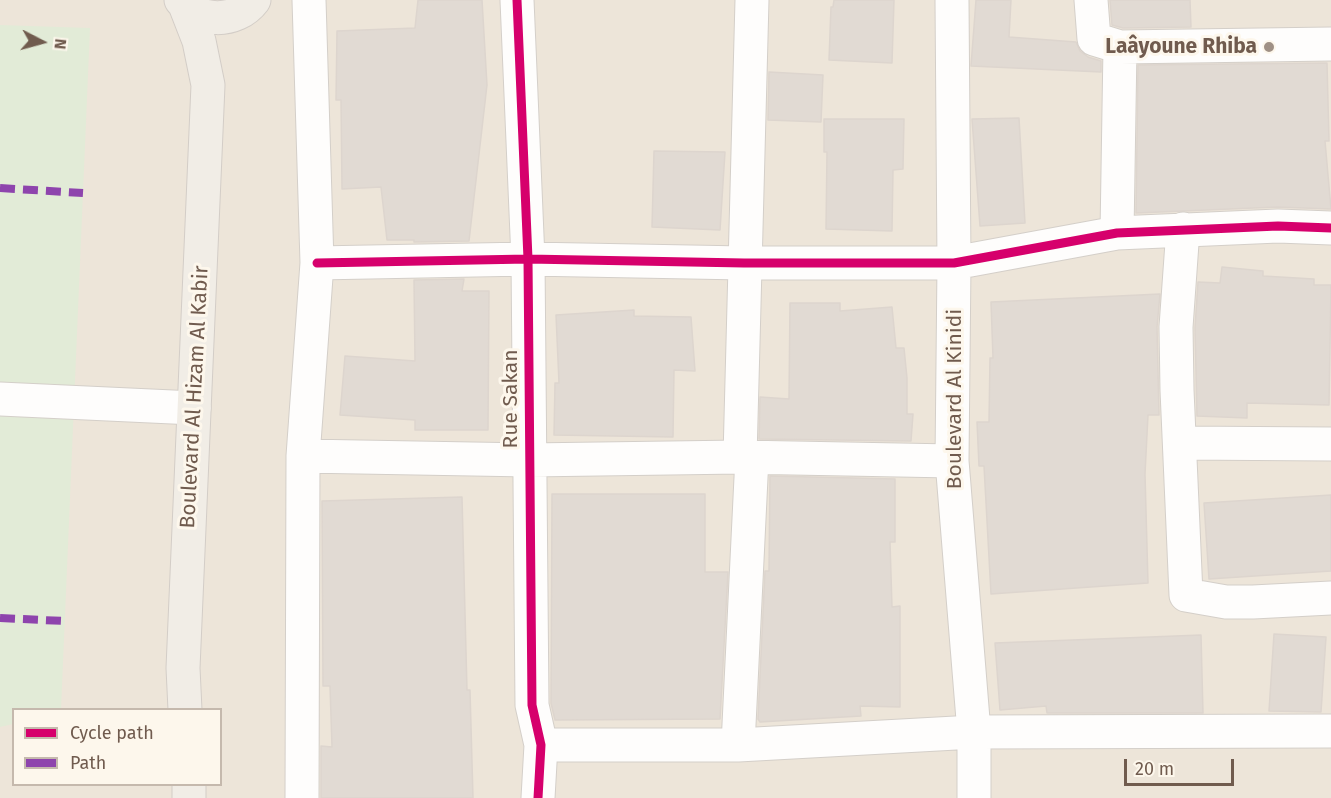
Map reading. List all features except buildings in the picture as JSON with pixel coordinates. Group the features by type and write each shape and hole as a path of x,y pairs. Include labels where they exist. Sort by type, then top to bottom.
{"main road":[{"path":"183,3 197,14 212,18 226,17 247,6"},
{"name":"Boulevard Al Hizam Al Kabir","path":"183,3 199,41 208,86 183,668 185,708"},
{"name":"Boulevard Al Hizam Al Kabir","path":"208,86 223,40 247,6"}],"street":[{"path":"302,798 303,456 317,263 309,0"},
{"name":"Rue Sakan","path":"517,0 528,259 532,705 541,745 538,798"},
{"path":"738,745 746,457 744,263 752,0"},
{"name":"Boulevard Al Kinidi","path":"952,0 954,263 952,461 974,732 974,798"},
{"path":"1091,0 1094,39 1120,47 1331,44"},
{"path":"1117,233 1120,47"},
{"path":"317,263 528,259 744,263 954,263 1117,233 1278,226 1331,228"},
{"path":"1183,229 1176,327 1186,595 1226,602 1331,598"},
{"path":"0,399 194,408"},
{"path":"1180,442 1331,444"},
{"path":"303,456 529,460 746,457 952,461"},
{"path":"541,745 738,745 974,732 1331,731"}],"shaded area":[{"path":"0,0 1331,0 1331,798 0,798"}],"green space":[{"path":"0,25 90,28 61,708 12,708 12,724 0,727"}],"marked path":[{"path":"0,188 83,193"},
{"path":"0,618 64,621"}],"cycle path":[{"path":"517,0 528,259 532,705 541,745 538,798"},
{"path":"317,263 528,259 744,263 954,263 1117,233 1278,226 1331,228"}],"place":[{"name":"Laâyoune Rhiba","path":"1269,47"}]}
